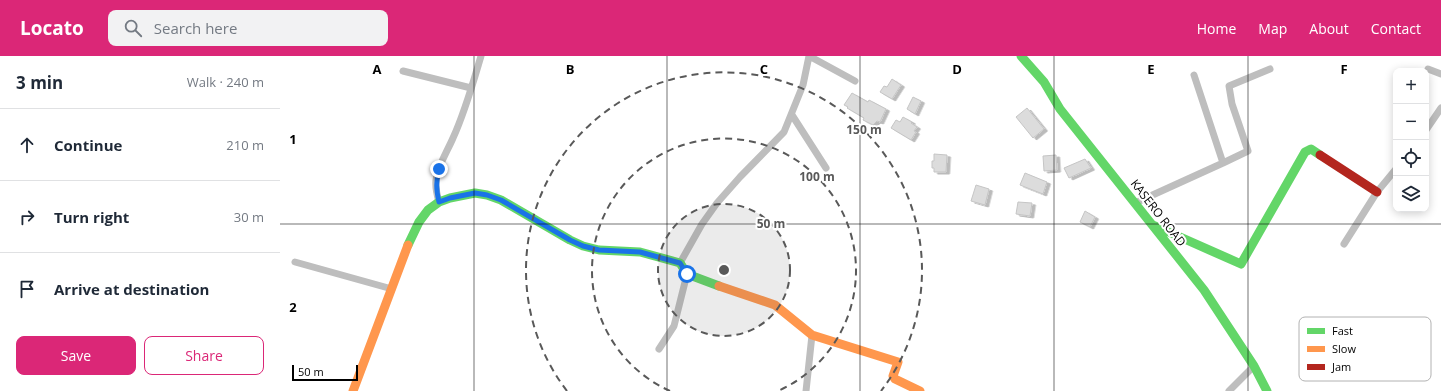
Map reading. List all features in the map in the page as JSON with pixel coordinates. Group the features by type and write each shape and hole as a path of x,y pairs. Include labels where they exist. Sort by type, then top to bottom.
{"street":[{"path":"439,202 436,180 439,169 443,156 454,137 481,56"},
{"path":"680,263 702,224 717,203 784,132 803,85 809,56 854,81"},
{"name":"KASERO ROAD","path":"1021,56 1044,82 1060,109 1204,290 1254,366 1268,391"},
{"path":"1135,204 1248,151 1232,104 1229,86 1270,70"},
{"path":"1429,70 1441,74"},
{"path":"403,71 471,88"},
{"path":"1194,75 1223,163"},
{"path":"1429,126 1441,108"},
{"path":"792,115 826,168"},
{"path":"1152,224 1241,264 1305,152 1311,149 1377,192"},
{"path":"1344,244 1377,192 1393,173"},
{"path":"353,391 410,240 419,222 428,210 439,202 450,198 475,193 501,200 583,246 599,250 640,252 680,263 687,274 775,305 812,335 898,362 893,376 895,379 920,391"},
{"path":"295,262 392,289"},
{"path":"659,349 674,326 687,274"},
{"path":"806,391 812,335"},
{"path":"1229,391 1254,366"}],"building":[{"path":"892,79 901,85 892,99 880,92 884,86 887,87"},
{"path":"852,93 868,102 869,100 886,109 880,122 877,121 873,125 863,120 864,118 844,105"},
{"path":"913,97 921,101 915,114 907,109"},
{"path":"1027,108 1044,129 1033,138 1016,117"},
{"path":"903,117 917,127 911,140 891,128 896,120 900,122"},
{"path":"934,154 947,155 946,172 934,172 934,168 932,168 932,161 934,161"},
{"path":"1056,155 1057,170 1044,171 1043,156"},
{"path":"1085,159 1091,168 1069,178 1064,168"},
{"path":"1025,173 1047,182 1043,194 1020,185"},
{"path":"976,185 989,189 985,205 971,201"},
{"path":"1018,202 1032,203 1030,216 1016,214"},
{"path":"1085,211 1095,217 1090,227 1080,222"}],"traffic: fast":[{"path":"1021,56 1044,82 1060,109 1204,290 1254,366 1267,391"},
{"path":"1153,225 1241,264 1305,152 1311,149 1320,155"},
{"path":"408,245 419,222 428,210 439,202 450,198 475,193 501,200 583,246 599,250 640,252 680,263 687,274 719,286"}],"traffic: slow":[{"path":"353,391 408,245"},
{"path":"719,286 775,305 812,335 898,362 893,376 895,379 920,391"}],"traffic: jam":[{"path":"1320,155 1377,192"}],"route":[{"path":"439,169 436,187 439,202 450,198 475,193 487,195 501,200 527,216 583,246 599,250 640,252 680,263 687,274"}]}
